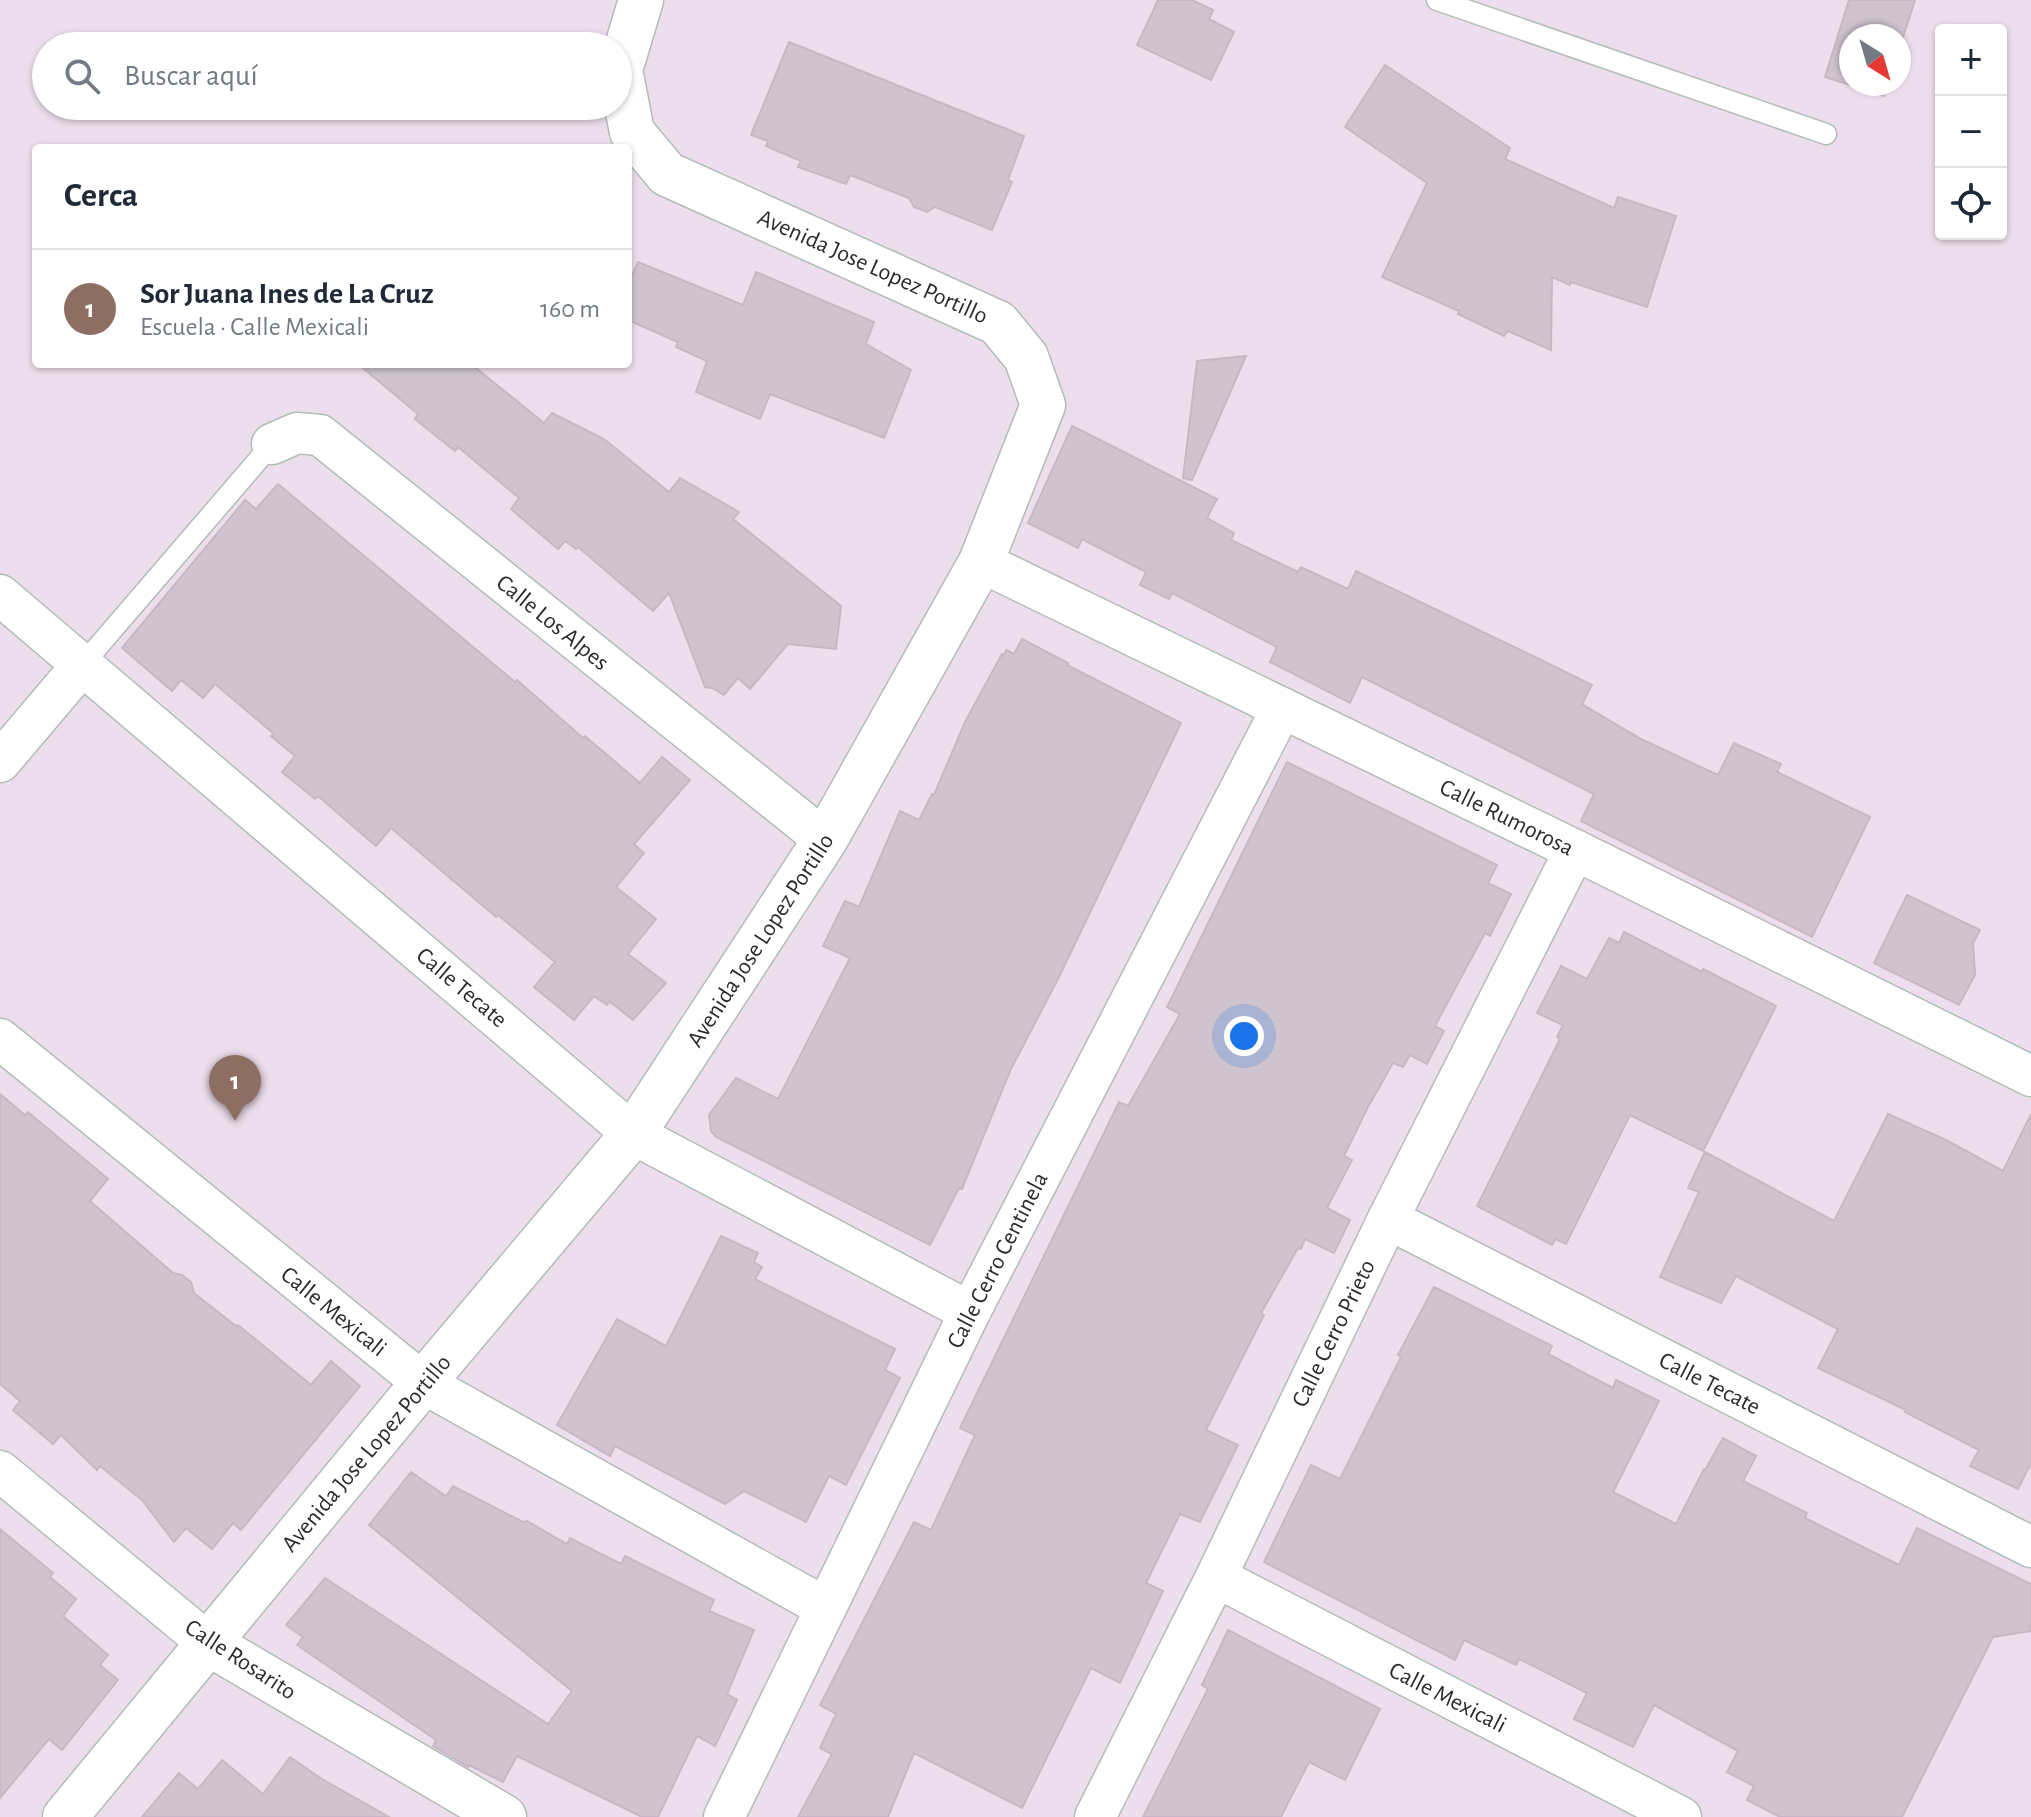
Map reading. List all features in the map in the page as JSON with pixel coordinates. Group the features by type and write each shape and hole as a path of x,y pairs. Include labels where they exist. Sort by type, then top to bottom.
{"street":[{"name":"Avenida Jose Lopez Portillo","path":"631,32 641,0"},
{"name":"Avenida Jose Lopez Portillo","path":"65,1817 633,1134 825,840 981,562 1043,405 1026,357 998,323 667,174 632,132 630,120"},
{"name":"Calle Los Alpes","path":"272,444 297,433 320,435 825,840"},
{"name":"Calle Rumorosa","path":"981,562 1575,850 2031,1076"},
{"name":"Calle Tecate","path":"0,595 633,1134 970,1312"},
{"path":"0,762 83,664"},
{"name":"Calle Cerro Centinela","path":"724,1817 970,1312 1282,708"},
{"name":"Calle Cerro Prieto","path":"1095,1817 1216,1577 1388,1219 1575,850"},
{"name":"Calle Mexicali","path":"0,1039 423,1383 826,1608"},
{"name":"Calle Tecate","path":"1388,1219 2031,1547"},
{"name":"Calle Rosarito","path":"0,1471 208,1643 504,1817"},
{"name":"Calle Mexicali","path":"1216,1577 1681,1817"}],"lane":[{"path":"1437,0 1826,134"},
{"path":"83,664 272,444"}],"building":[{"path":"1158,0 1192,0 1213,10 1209,19 1234,32 1211,80 1137,45"},
{"path":"1849,0 1915,0 1907,24 1842,24"},
{"path":"1839,32 1839,82 1825,77"},
{"path":"789,42 1024,136 1008,180 1012,182 992,230 935,207 927,212 914,207 909,198 850,175 846,184 798,167 801,161 766,146 768,141 751,135"},
{"path":"1385,65 1510,148 1505,159 1614,208 1618,197 1676,216 1647,307 1552,277 1551,350 1508,331 1504,336 1458,314 1459,311 1382,277 1427,183 1345,127"},
{"path":"638,262 743,305 756,272 874,322 866,344 911,370 884,438 770,394 760,419 696,392 707,361 676,347 678,342 632,322 632,276"},
{"path":"1246,356 1192,480 1183,478 1197,361"},
{"path":"363,368 476,368 544,423 552,413 604,439 669,492 680,478 739,512 733,519 841,606 836,649 788,644 750,689 738,678 724,695 705,687 669,593 653,611 578,547 576,549 565,541 558,549 511,509 519,498 458,447 455,451 415,419 418,414"},
{"path":"1072,426 1217,499 1207,518 1234,533 1231,540 1298,572 1301,567 1348,589 1356,571 1537,658 1592,685 1582,704 1641,739 1718,775 1734,743 1781,764 1777,772 1870,817 1812,937 1581,821 1594,794 1362,677 1350,703 1270,662 1277,647 1172,593 1169,599 1140,585 1146,572 1082,539 1078,548 1028,523"},
{"path":"278,484 640,783 662,757 690,780 634,844 644,853 616,887 656,919 628,954 666,983 633,1020 609,1001 607,1005 594,996 574,1020 534,987 555,962 498,915 496,917 391,828 376,846 318,796 315,799 282,772 295,756 215,684 203,698 181,680 172,691 122,648 245,500 256,509"},
{"path":"1022,639 1181,723 1058,979 1010,1071 962,1189 959,1188 930,1245 716,1137 711,1131 709,1115 736,1078 778,1099 850,958 823,946 845,901 859,907 900,811 919,820 934,795 965,722 1002,654 1004,656 1006,650 1014,654"},
{"path":"1287,762 1497,865 1488,883 1511,894 1490,936 1485,933 1435,1026 1444,1031 1427,1064 1410,1055 1403,1067 1393,1063 1368,1107 1344,1156 1352,1160 1327,1208 1350,1220 1334,1253 1305,1239 1261,1313 1264,1315 1206,1430 1238,1445 1200,1522 1180,1514 1146,1583 1163,1591 1120,1683 1091,1668 1022,1808 914,1753 888,1817 798,1817 832,1754 820,1748 836,1714 820,1705 914,1522 931,1530 975,1435 960,1428 1119,1102 1128,1106 1180,1014 1167,1007"},
{"path":"1907,895 1980,930 1973,943 1975,975 1959,1005 1874,963"},
{"path":"1624,932 1776,1006 1703,1151 1630,1115 1566,1244 1556,1239 1552,1245 1477,1206 1560,1039 1557,1037 1563,1025 1537,1013 1561,966 1587,979 1609,938 1619,943"},
{"path":"0,1094 25,1115 28,1112 108,1179 90,1201 173,1273 191,1282 194,1293 311,1385 331,1361 360,1386 241,1530 233,1523 212,1549 186,1528 174,1542 142,1500 100,1466 97,1470 61,1435 53,1444 13,1410 20,1401 0,1384"},
{"path":"1888,1114 1946,1140 2003,1171 2031,1114 2031,1463 2018,1489 1970,1466 1979,1450 1906,1410 1818,1368 1838,1329 1736,1276 1721,1303 1660,1277 1699,1192 1688,1188 1705,1152 1834,1221"},
{"path":"721,1236 758,1253 754,1262 762,1267 755,1279 895,1349 885,1370 900,1378 846,1485 829,1476 806,1522 744,1491 725,1504 615,1446 610,1456 557,1425 617,1319 666,1346"},
{"path":"1434,1287 1552,1346 1548,1354 1613,1388 1616,1380 1659,1401 1613,1492 1676,1524 1723,1438 1756,1456 1743,1481 1807,1513 1805,1518 1899,1565 1917,1528 2031,1584 2031,1631 1993,1637 1902,1817 1780,1817 1747,1800 1754,1786 1727,1772 1738,1751 1654,1705 1633,1747 1574,1719 1587,1693 1519,1659 1516,1665 1464,1640 1455,1660 1264,1562 1311,1465 1340,1479 1401,1357 1398,1355"},
{"path":"411,1472 446,1496 453,1486 567,1544 570,1538 621,1564 625,1556 714,1600 709,1611 754,1630 727,1694 737,1700 715,1746 697,1736 658,1817 642,1817 517,1756 503,1782 468,1767 433,1746 436,1740 297,1645 303,1637 286,1625 325,1578 548,1724 572,1691 369,1525"},
{"path":"0,1529 53,1573 50,1577 76,1599 63,1616 108,1655 100,1665 118,1680 62,1750 49,1739 0,1798"},
{"path":"1228,1630 1380,1709 1345,1780 1309,1762 1281,1817 1143,1817 1208,1689 1202,1685"},
{"path":"290,1757 389,1817 142,1817 179,1773 198,1789 222,1760 263,1794"}],"place":[{"name":"Sor Juana Ines de La Cruz","path":"235,1121"}]}
